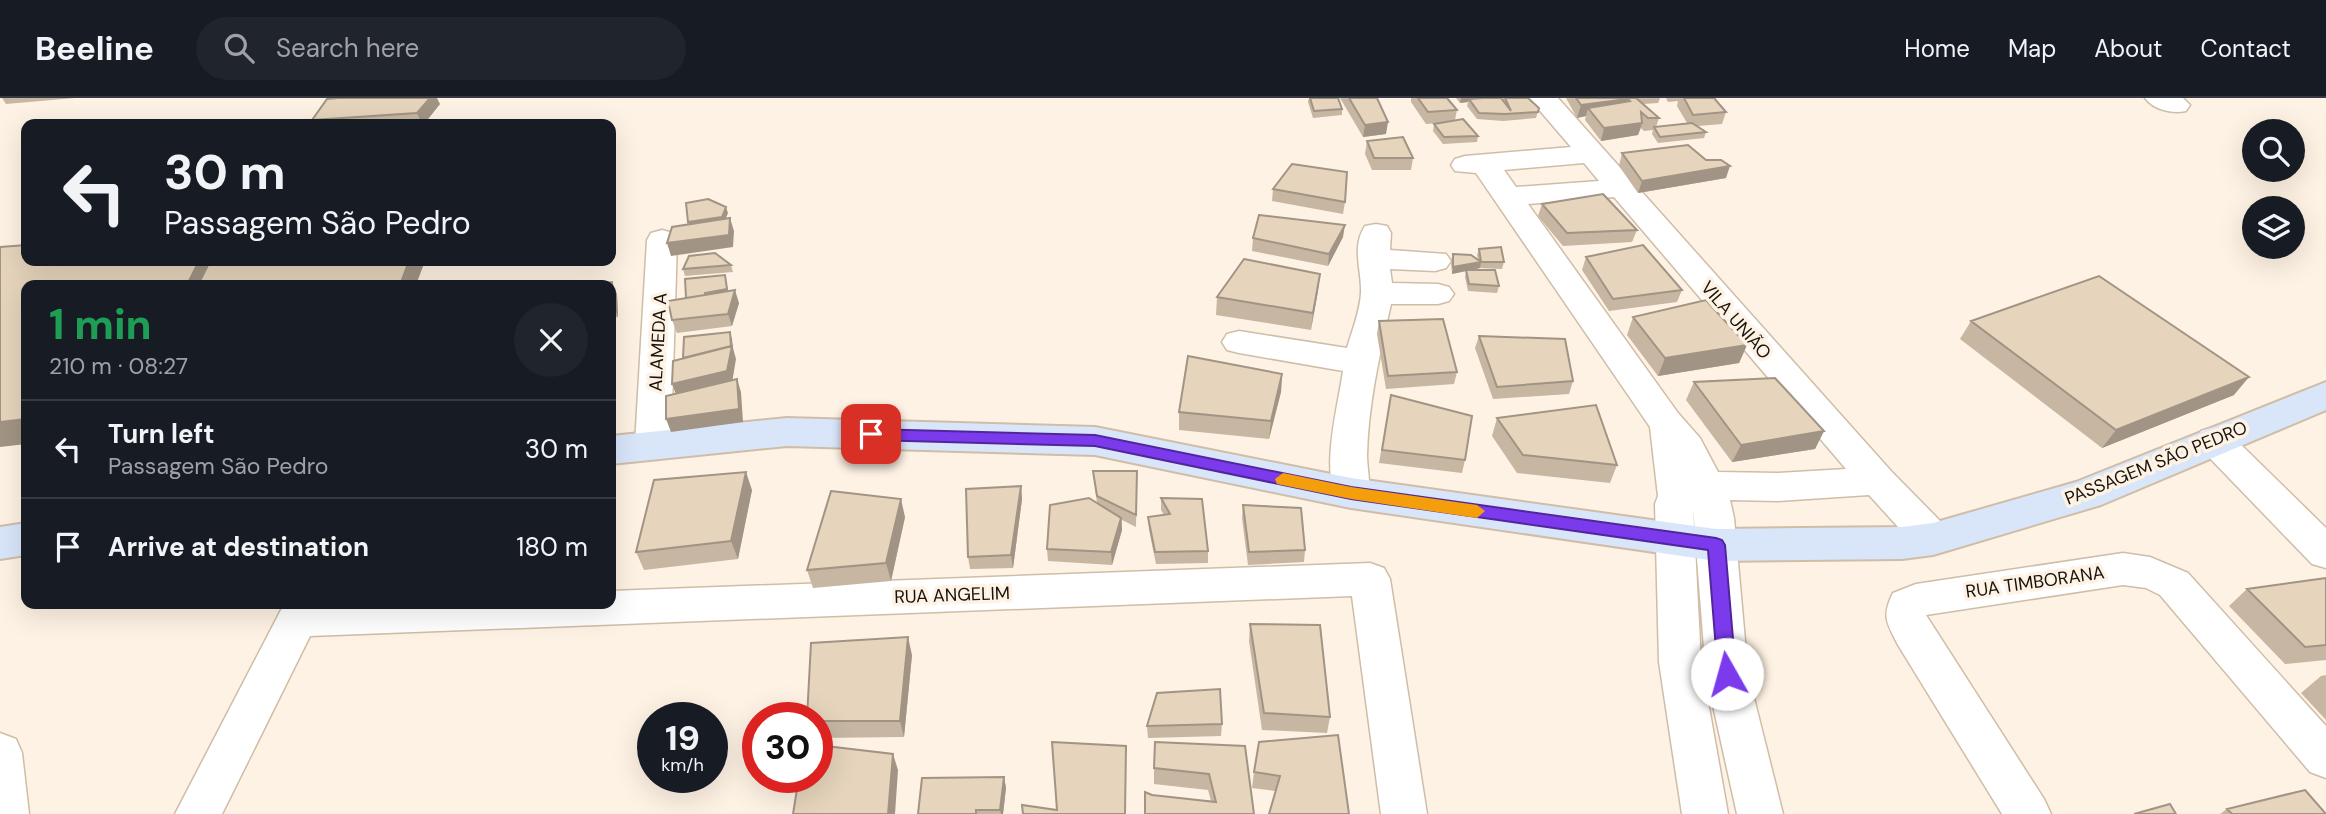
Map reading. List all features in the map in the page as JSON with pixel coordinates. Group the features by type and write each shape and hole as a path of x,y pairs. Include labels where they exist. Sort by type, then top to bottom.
{"street":[{"name":"VILA UNIÃO","path":"1543,98 1878,481 1933,539"},
{"path":"1592,155 1472,164 1508,197 1665,422 1687,447 1707,486 1715,518 1727,674 1760,814"},
{"path":"1508,197 1621,188"},
{"name":"ALAMEDA A","path":"653,444 662,240"},
{"path":"1351,493 1349,455 1361,362 1377,293 1374,246 1435,261"},
{"path":"1377,293 1438,293"},
{"path":"1239,342 1361,362"},
{"name":"PASSAGEM SÃO PEDRO","path":"616,449 787,432 1095,441 1351,493 1716,545 1902,543 1933,539 2087,494 2326,396"},
{"path":"1665,422 1677,496 1674,504 1680,663 1705,814"},
{"path":"2214,440 2326,553"},
{"path":"1707,486 1778,487 1878,481"},
{"path":"0,543 21,540"},
{"name":"RUA TIMBORANA","path":"2028,814 1913,633 1905,616 1907,605 1916,600 2123,569 2144,570 2161,576 2174,584 2326,758"},
{"name":"RUA ANGELIM","path":"616,608 1370,579 1404,814"},
{"name":"RUA ANGELIM","path":"198,814 297,620 585,609"},
{"path":"1680,663 1727,674"},
{"path":"0,753 6,814"}],"building":[{"path":"430,98 417,113 313,119 327,99"},
{"path":"1310,98 1338,98 1342,109 1314,111"},
{"path":"1349,98 1377,98 1388,122 1365,125"},
{"path":"1418,98 1447,98 1457,110 1428,112"},
{"path":"1501,98 1511,111 1505,98 1528,98 1539,108 1538,112 1479,113 1469,99"},
{"path":"1576,98 1636,98 1659,118 1648,118 1641,112 1642,123 1604,128 1588,108 1630,101 1628,99 1581,105"},
{"path":"1684,98 1714,98 1726,112 1693,115"},
{"path":"1463,119 1478,136 1444,137 1434,124"},
{"path":"1692,123 1706,132 1660,137 1654,127"},
{"path":"1403,137 1413,158 1374,158 1367,141"},
{"path":"1688,145 1706,160 1721,160 1730,166 1642,181 1622,153"},
{"path":"1292,164 1347,172 1345,202 1273,189"},
{"path":"1603,194 1637,230 1567,233 1542,204"},
{"path":"708,199 726,207 722,217 688,222 686,203"},
{"path":"1259,215 1345,225 1329,254 1253,238"},
{"path":"730,218 729,235 667,243 672,227"},
{"path":"21,245 21,266 196,266 190,280 21,280 21,420 0,422 0,247"},
{"path":"1643,245 1682,290 1613,299 1586,257"},
{"path":"1501,247 1504,262 1481,262 1479,249"},
{"path":"715,253 731,265 683,269 689,256"},
{"path":"1453,254 1471,255 1481,262 1453,267"},
{"path":"1244,259 1320,274 1313,313 1217,297"},
{"path":"208,266 407,266 402,280 200,280"},
{"path":"1466,270 1495,270 1499,286 1469,284"},
{"path":"725,275 727,289 686,298 685,279"},
{"path":"2099,276 2249,377 2116,430 1971,321"},
{"path":"735,290 728,314 672,320 668,301"},
{"path":"1706,300 1747,345 1665,358 1633,317"},
{"path":"1443,319 1457,372 1388,376 1379,321"},
{"path":"730,332 731,346 683,358 684,337"},
{"path":"1479,336 1565,339 1573,381 1497,387"},
{"path":"732,346 727,371 672,384 673,361"},
{"path":"1188,356 1282,374 1271,421 1179,412"},
{"path":"1775,378 1824,431 1741,445 1694,382"},
{"path":"737,379 739,409 666,419 666,396"},
{"path":"1391,395 1472,416 1465,460 1382,450"},
{"path":"1596,405 1617,465 1523,455 1497,418"},
{"path":"1093,471 1137,471 1136,515 1097,496"},
{"path":"746,472 731,541 636,552 654,480"},
{"path":"1021,486 1011,555 968,557 966,489"},
{"path":"831,491 901,499 886,563 807,570"},
{"path":"1089,498 1121,518 1111,552 1047,549 1050,505"},
{"path":"1161,498 1202,499 1208,551 1155,552 1148,517 1170,514"},
{"path":"1243,505 1301,508 1305,550 1249,552"},
{"path":"2326,578 2326,645 2305,647 2247,589"},
{"path":"1250,624 1320,625 1330,717 1264,713"},
{"path":"908,637 900,721 833,721 833,702 808,702 811,643"},
{"path":"1220,689 1222,724 1147,726 1157,693"},
{"path":"1338,735 1349,814 1269,814 1280,776 1254,772 1259,742"},
{"path":"1052,742 1126,746 1125,814 1023,814 1022,805 1057,810"},
{"path":"1155,742 1245,746 1254,814 1145,814 1145,792 1216,802 1209,774 1154,768"},
{"path":"833,747 893,754 888,814 793,814 796,793 833,793"},
{"path":"1004,777 1000,810 976,810 976,814 918,814 922,778"},
{"path":"2305,790 2326,814 2232,814 2227,809"},
{"path":"2170,804 2176,814 2134,814"}],"slow traffic":[{"path":"1283,479 1351,493 1477,511"}],"route":[{"path":"871,434 1095,441 1351,493 1716,545 1727,674"}]}
